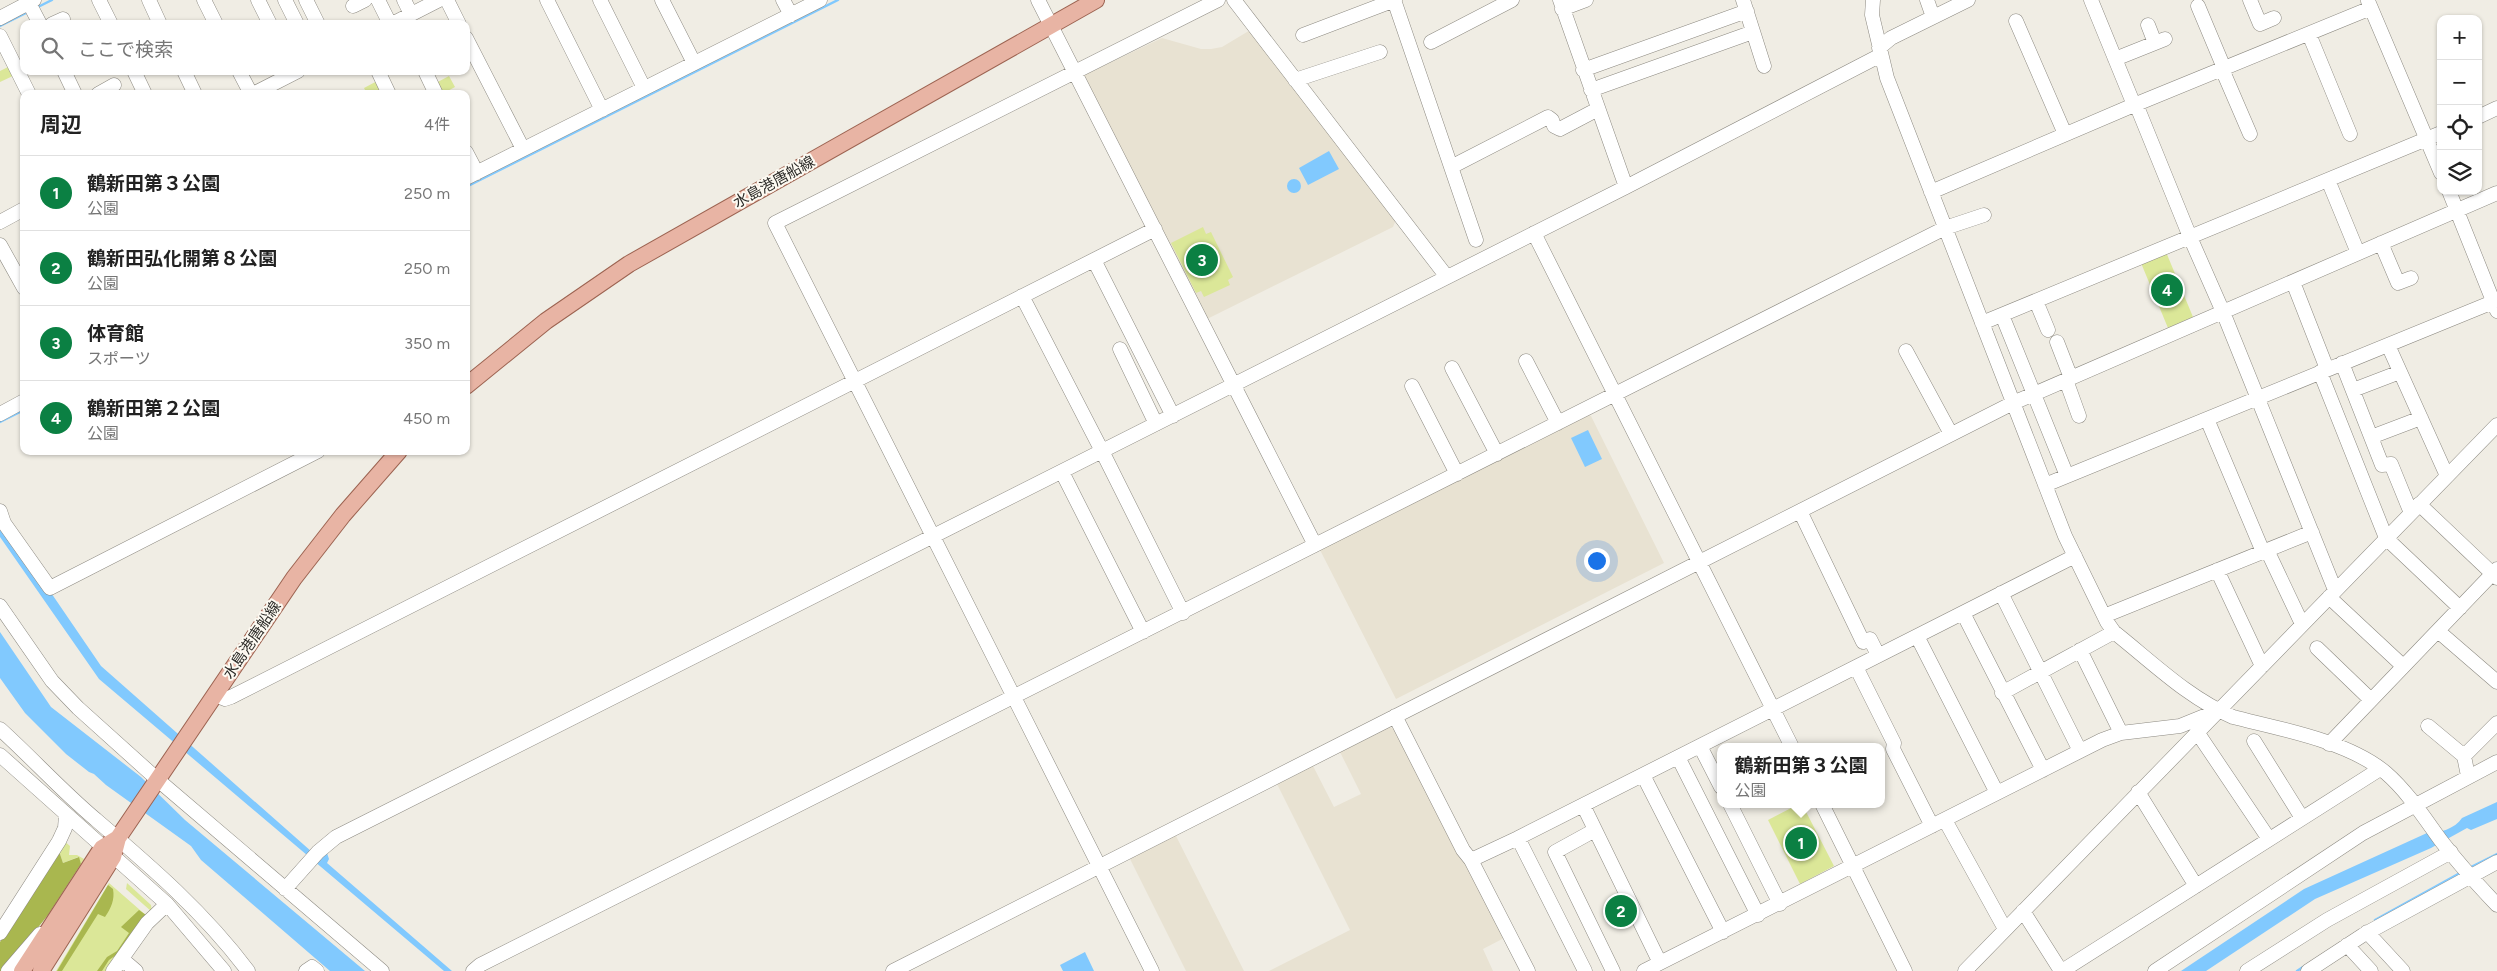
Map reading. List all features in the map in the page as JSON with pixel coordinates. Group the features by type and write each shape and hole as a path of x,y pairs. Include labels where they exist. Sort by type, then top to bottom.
{"main road":[{"name":"水島港唐船線","path":"470,383 546,322 629,264 1096,0"},
{"name":"水島港唐船線","path":"22,971 53,921 118,838 319,545 396,455"},
{"name":"水島港唐船線","path":"41,971 58,944 108,852"}],"street":[{"path":"99,0 109,20"},
{"path":"148,0 158,20"},
{"path":"204,0 214,20"},
{"path":"258,0 268,20"},
{"path":"285,0 295,20"},
{"path":"306,0 316,20"},
{"path":"378,0 398,20"},
{"path":"399,20 404,0"},
{"path":"401,20 439,0"},
{"path":"447,0 457,20"},
{"path":"547,0 602,110"},
{"path":"600,0 644,88"},
{"path":"662,0 694,62"},
{"path":"784,0 791,15"},
{"path":"472,176 694,62 820,0"},
{"path":"1038,0 1076,71 1315,545"},
{"path":"1152,971 775,223 1218,0"},
{"path":"1234,0 1448,277"},
{"path":"1303,36 1394,0 1476,240"},
{"path":"1431,42 1512,0"},
{"path":"1586,0 1561,4 1626,187"},
{"path":"1873,0 1872,15 1880,52 1931,192 2045,485 2075,556 2104,616 2114,632 2196,698 2218,711 2232,717 2329,744 2359,757 2380,769 2415,806 2466,873 2497,905"},
{"path":"1927,0 1933,17"},
{"path":"285,889 315,855 336,837 1626,187 1880,52 1891,38 1968,0"},
{"path":"2091,0 2258,398 2312,532 2332,594 2403,666"},
{"path":"2250,0 2260,24 2274,18"},
{"path":"1931,192 2135,104 2309,34 2369,4 2437,164"},
{"path":"1583,70 1745,6 1764,66"},
{"path":"2198,6 2250,134"},
{"path":"0,18 34,9"},
{"path":"2016,21 2065,134"},
{"path":"2115,59 2160,41 2148,25"},
{"path":"1591,90 1754,32"},
{"path":"2309,34 2350,134"},
{"path":"0,36 26,90"},
{"path":"470,46 523,150"},
{"path":"1295,80 1380,52"},
{"path":"66,75 73,90"},
{"path":"136,75 143,90"},
{"path":"186,75 193,90"},
{"path":"241,75 250,90"},
{"path":"260,90 290,75"},
{"path":"380,75 387,90"},
{"path":"427,75 434,90"},
{"path":"105,90 114,85"},
{"path":"2482,114 2497,108"},
{"path":"1451,168 1548,117 1552,120 1554,126 1560,129 1598,109"},
{"path":"1982,323 2437,135"},
{"path":"2328,180 2358,253"},
{"path":"893,971 2013,403 2497,193"},
{"path":"2045,485 2342,363 2495,306 2450,195"},
{"path":"0,222 20,212"},
{"path":"474,971 480,965 1946,228 1984,215"},
{"path":"215,695 225,699 231,698 1155,229"},
{"path":"1534,233 1790,743"},
{"path":"2381,243 2398,283 2411,278"},
{"path":"0,245 20,281"},
{"path":"1094,260 1173,416"},
{"path":"2293,282 2386,538 2460,608"},
{"path":"1022,296 1183,613"},
{"path":"2036,301 2052,336 2079,416"},
{"path":"2002,315 2067,476"},
{"path":"2388,345 2447,476"},
{"path":"1120,349 1156,424"},
{"path":"1906,351 1951,434"},
{"path":"1526,361 1558,424"},
{"path":"2329,744 2438,630 2496,574 2415,509 2390,464 2382,465 2342,363"},
{"path":"1452,368 1497,454"},
{"path":"2353,390 2400,372"},
{"path":"1412,386 1457,474"},
{"path":"0,414 20,403"},
{"path":"2372,437 2421,418"},
{"path":"2207,419 2265,551 2302,624"},
{"path":"1965,971 2497,425"},
{"path":"0,511 4,523 50,588 310,455"},
{"path":"1062,472 1143,632"},
{"path":"1800,511 1863,642 1870,639 1878,655"},
{"path":"2104,616 2312,532"},
{"path":"1471,860 2075,556"},
{"path":"2217,570 2262,666"},
{"path":"2001,593 2080,751"},
{"path":"0,606 52,681 156,783 382,971"},
{"path":"1963,613 2043,770"},
{"path":"2438,630 2497,682"},
{"path":"2002,692 2114,632"},
{"path":"1918,636 1997,794"},
{"path":"2317,648 2370,700"},
{"path":"2080,650 2120,732"},
{"path":"1856,667 1894,743 1893,749 2005,929"},
{"path":"1644,971 2120,732 2180,726 2218,711"},
{"path":"1395,716 1463,850 1471,860 1528,971"},
{"path":"2464,756 2497,722"},
{"path":"2428,726 2464,756 2468,776"},
{"path":"0,729 44,773 190,903 248,971"},
{"path":"2197,732 2269,839"},
{"path":"2254,741 2302,818"},
{"path":"1700,746 1717,779"},
{"path":"0,755 167,904 224,971"},
{"path":"1678,757 1758,915"},
{"path":"2155,971 2363,833 2497,762"},
{"path":"2023,911 2061,971 2380,769"},
{"path":"1643,775 1723,932"},
{"path":"2138,792 2196,886"},
{"path":"1583,805 1660,963"},
{"path":"1732,808 1780,904"},
{"path":"1824,808 1905,971"},
{"path":"0,933 59,842 65,828 66,815"},
{"path":"1595,830 1555,852 1613,971"},
{"path":"1518,838 1585,971"},
{"path":"2247,971 2327,920 2447,848"},
{"path":"2310,970 2367,932 2466,873 2497,862"},
{"path":"113,971 147,923 167,904"},
{"path":"8,971 32,942 53,921"},
{"path":"2367,932 2403,971"},
{"path":"49,971 58,944"},
{"path":"2347,945 2371,971"},
{"path":"122,960 136,971"},
{"path":"306,971 312,967 317,971"}],"shaded area":[{"path":"1252,29 1397,217 1393,227 1203,321 1082,76 1162,38 1201,49 1211,49 1222,47"},
{"path":"1586,413 1591,416 1664,563 1396,699 1319,548"},
{"path":"1386,726 1397,730 1506,937 1483,949 1493,971 1269,971 1350,930 1276,782 1312,764 1334,807 1361,794 1339,750"},
{"path":"1175,834 1244,971 1186,971 1129,857"}],"green space":[{"path":"10,66 15,75 0,82 0,71"},
{"path":"449,76 455,87 449,90 439,90 434,84"},
{"path":"379,80 384,90 365,90 364,88"},
{"path":"1203,227 1206,234 1211,232 1233,277 1228,280 1230,285 1204,297 1201,291 1196,293 1171,243"},
{"path":"2166,252 2193,317 2168,328 2141,263"},
{"path":"1791,808 1804,808 1834,866 1800,884 1768,820"},
{"path":"63,840 70,846 69,855 77,855 84,859 81,864 78,857 63,863 60,854 56,851"},
{"path":"56,851 60,854 63,863 79,857 81,864 48,915 3,971 0,971 0,942"},
{"path":"109,883 148,917 107,971 56,971"},
{"path":"127,883 151,905 152,912 126,889"},
{"path":"108,885 113,889 113,897 107,914 105,917 98,914 62,971 57,971"},
{"path":"1621,902 1623,906 1628,904 1633,914 1615,922 1609,907"},
{"path":"139,910 146,915 119,953 109,960 102,971 97,971 107,957 117,951 129,933 121,927"}],"water":[{"path":"1329,151 1339,169 1308,185 1299,168"},
{"path":"1294,179 1299,181 1301,186 1299,191 1294,193 1289,191 1287,186 1289,181"},
{"path":"1588,430 1602,459 1585,467 1571,438"},
{"path":"0,518 101,666 312,852 327,853 329,859 327,863 452,971 444,971 99,679 0,537"},
{"path":"0,632 51,707 141,777 185,820 365,971 330,971 201,860 191,846 66,754 25,713 0,678"},
{"path":"2497,802 2497,819 2471,830 2467,828 2431,848 2315,899 2206,971 2181,971 2304,889 2427,833 2451,828 2462,818"},
{"path":"1085,952 1094,971 1063,971 1060,965"}],"waterway":[{"path":"38,7 52,0"},
{"path":"470,185 838,0"},
{"path":"0,26 28,12"},
{"path":"0,422 20,412"},
{"path":"2469,868 2497,854"},
{"path":"2375,920 2460,873"},
{"path":"2297,971 2303,967"}],"place":[{"name":"体育館","path":"1202,260"},
{"name":"鶴新田第２公園","path":"2167,290"},
{"name":"鶴新田第３公園","path":"1801,843"},
{"name":"鶴新田弘化開第８公園","path":"1621,911"}]}
